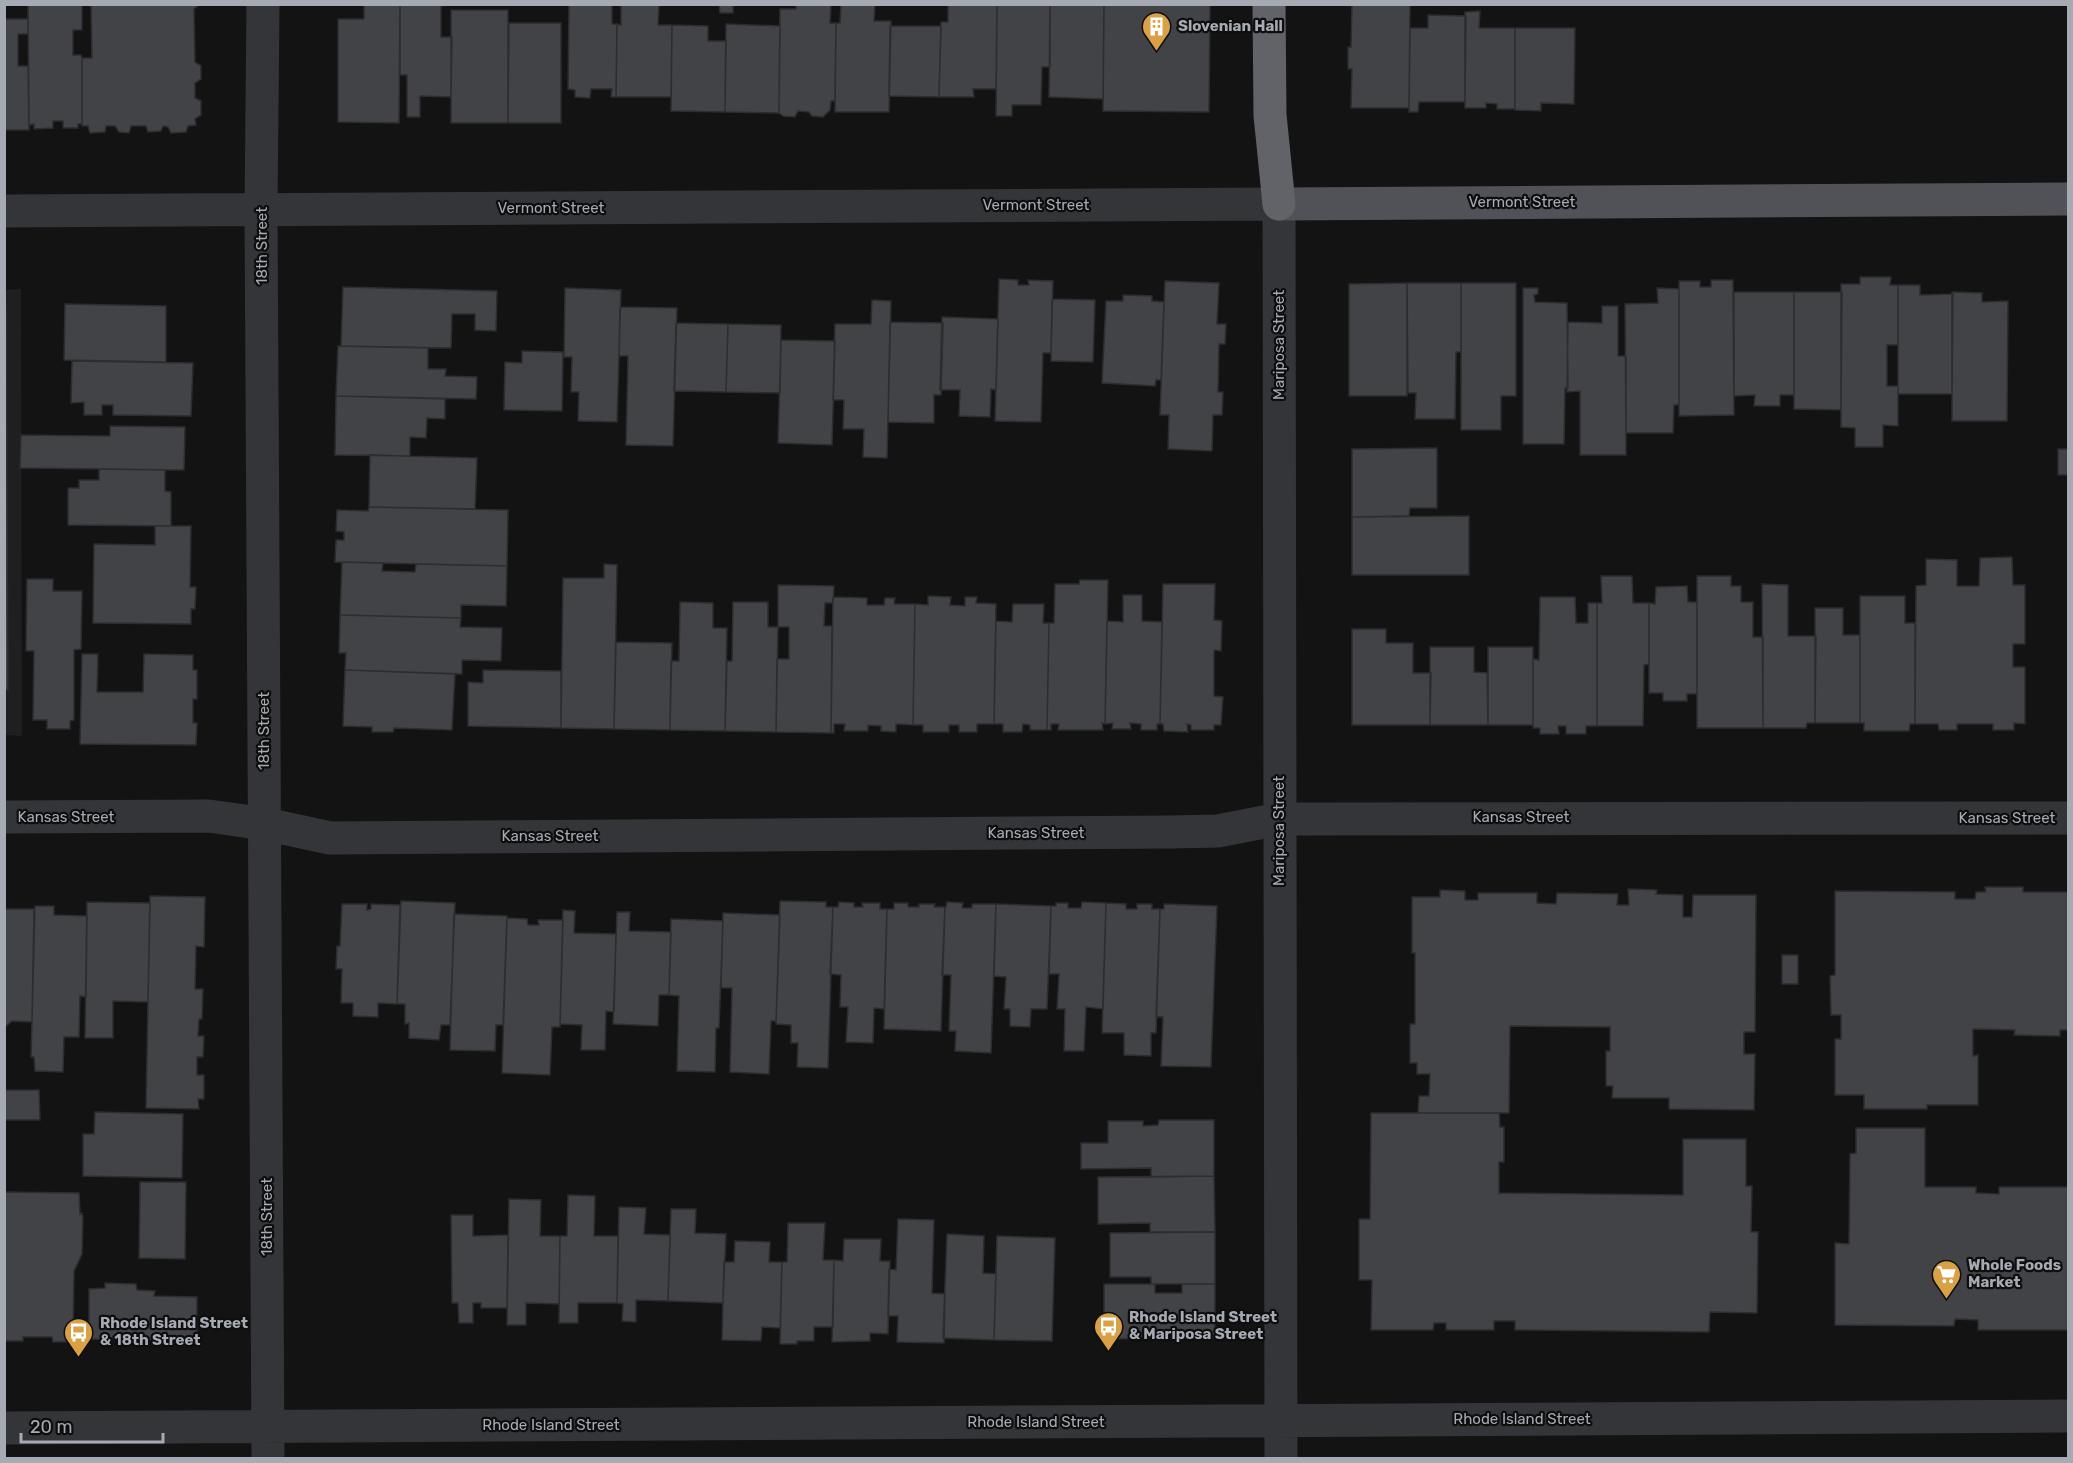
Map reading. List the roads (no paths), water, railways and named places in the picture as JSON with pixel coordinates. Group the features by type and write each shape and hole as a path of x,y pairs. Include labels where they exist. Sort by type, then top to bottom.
{"highway":[{"path":"1269,4 1270,115 1279,204"}],"main road":[{"name":"Vermont Street","path":"1279,204 2068,199"}],"street":[{"name":"18th Street","path":"263,4 261,210 268,1443"},
{"name":"Vermont Street","path":"4,211 1279,204"},
{"name":"Mariposa Street","path":"1279,204 1281,1458"},
{"name":"Kansas Street","path":"4,817 209,816 265,824 330,838 1218,831 1279,819 2068,818"},
{"name":"Rhode Island Street","path":"4,1428 268,1443 1281,1420 2068,1416"}],"place":[{"name":"Slovenian Hall","path":"1157,52"},
{"name":"Whole Foods Market","path":"1947,1300"},
{"name":"Rhode Island Street & Mariposa Street","path":"1108,1352"},
{"name":"Rhode Island Street & 18th Street","path":"79,1358"}]}
